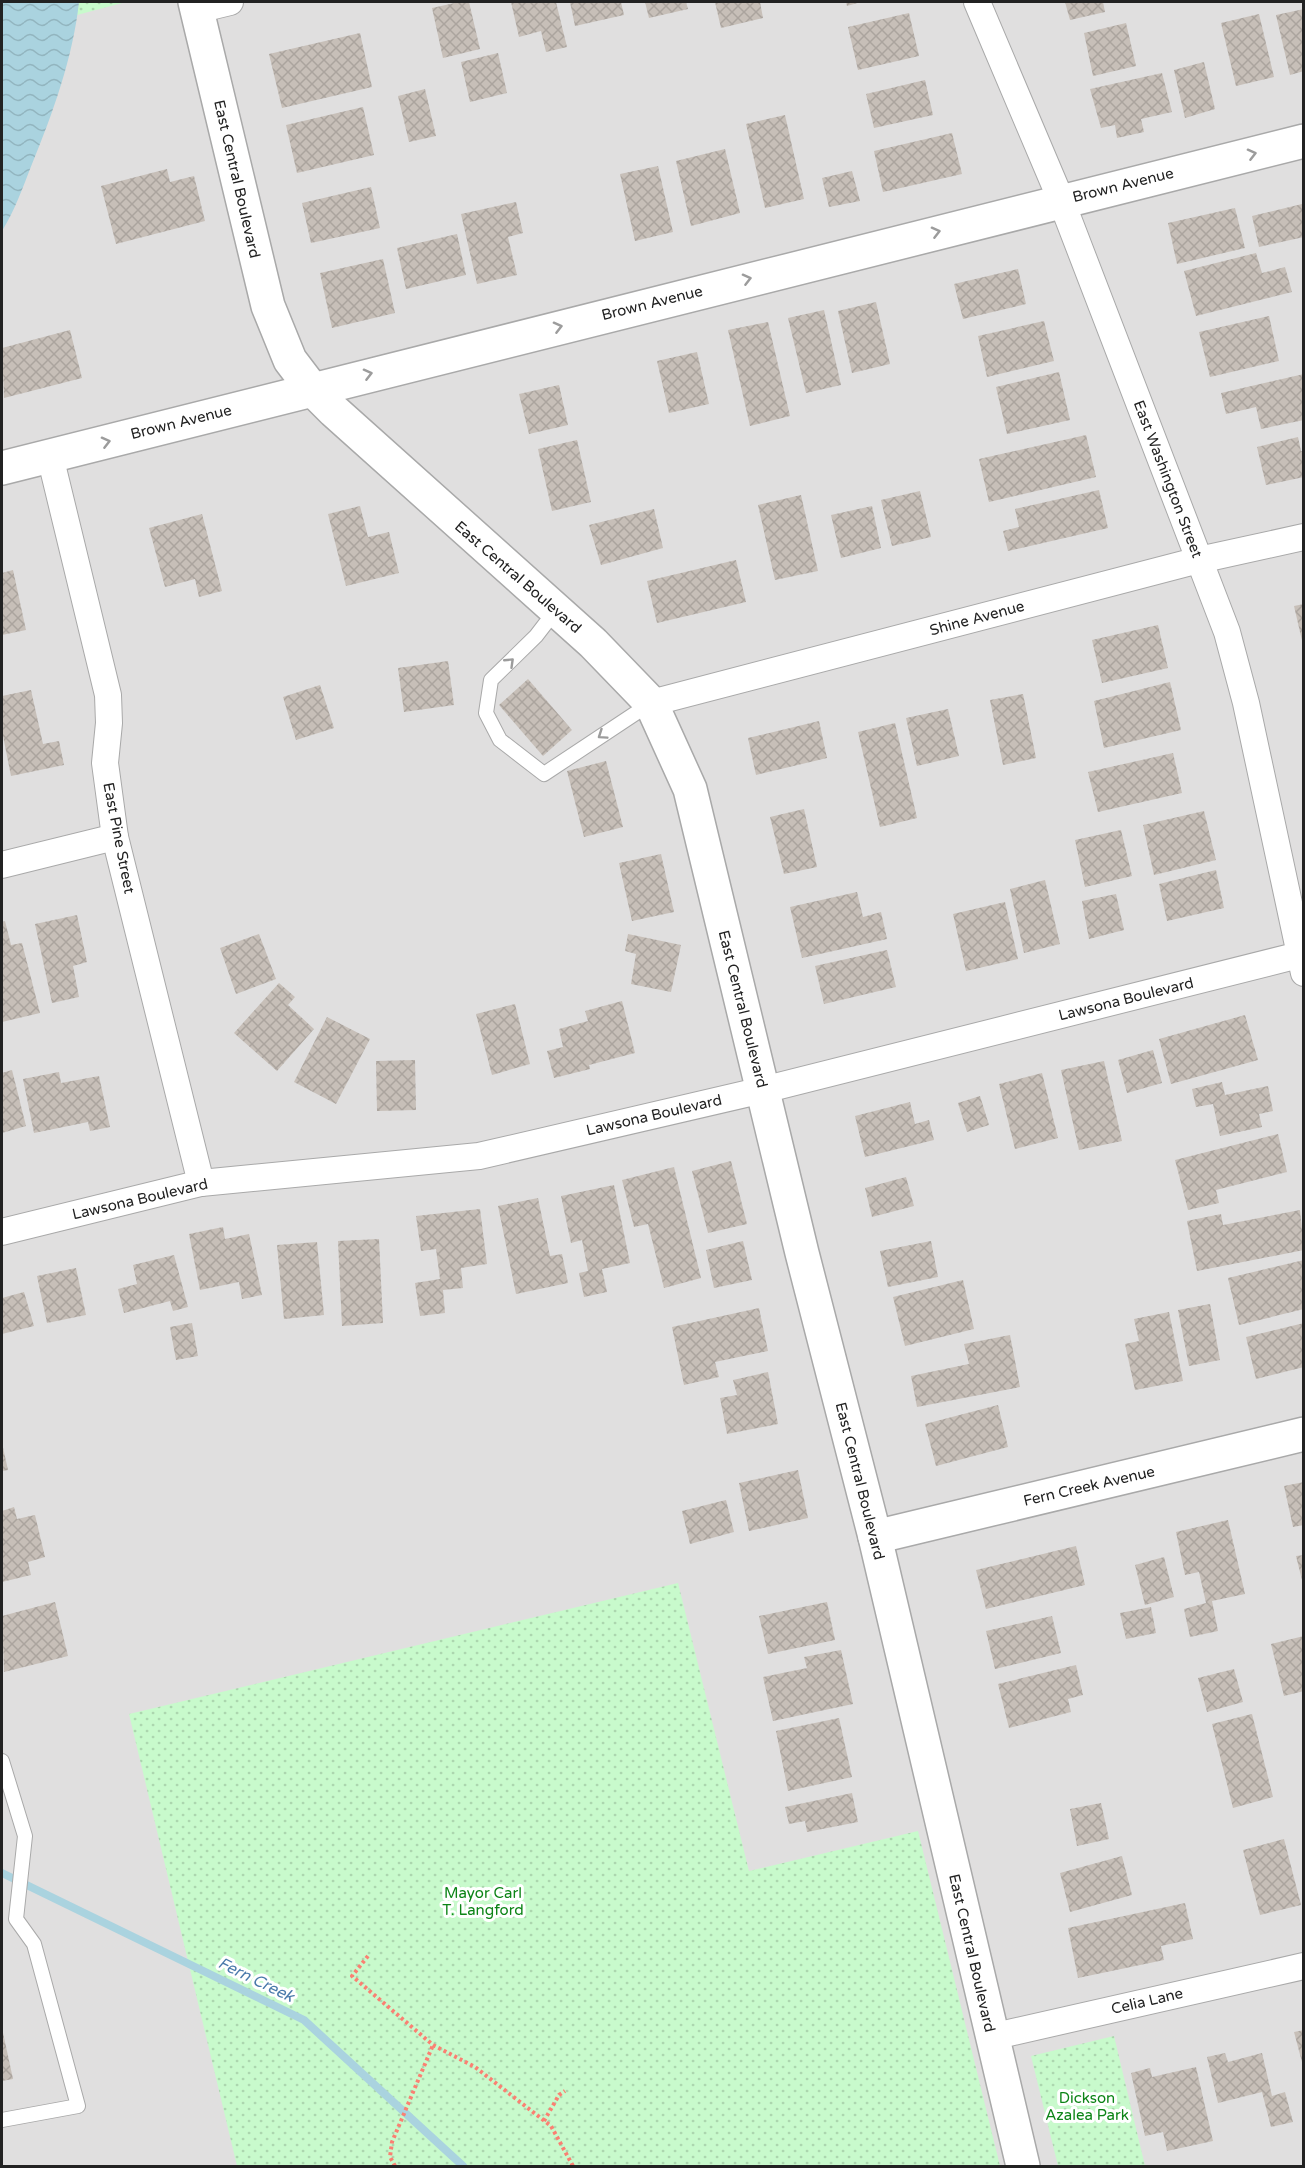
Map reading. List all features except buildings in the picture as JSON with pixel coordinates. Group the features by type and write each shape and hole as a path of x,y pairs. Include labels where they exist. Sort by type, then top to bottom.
{"street":[{"path":"196,6 230,2"},
{"name":"East Washington Street","path":"977,2 1060,200 1227,632 1246,703 1301,964"},
{"name":"East Central Boulevard","path":"196,6 268,306 290,360 312,388 397,471 593,643 651,703 690,789 875,1537 1023,2166"},
{"name":"Brown Avenue","path":"2,468 1060,200 1304,141"},
{"name":"East Pine Street","path":"50,456 108,695 109,723 105,763 115,837 201,1183"},
{"name":"Shine Avenue","path":"651,703 1199,560 1304,537"},
{"path":"2,865 115,837"},
{"name":"Lawsona Boulevard","path":"2,1232 201,1183 479,1156 1301,964"},
{"name":"Fern Creek Avenue","path":"875,1537 1304,1434"},
{"name":"Celia Lane","path":"991,2037 1304,1966"}],"lane":[{"path":"556,610 536,636 491,680 486,713 500,740 544,774 651,703"},
{"path":"2,1761 25,1836 16,1920 34,1944 78,2106 2,2120"}],"path":[{"path":"368,1956 352,1976 433,2045 475,2067 551,2126 573,2166"},
{"path":"395,2166 390,2157 395,2132 433,2045"},
{"path":"544,2121 559,2095 565,2091"}],"shaded area":[{"path":"2,2 1303,2 1303,2166 2,2166"}],"green space":[{"path":"79,2 126,2 77,15"},
{"name":"Mayor Carl T. Langford","path":"678,1583 749,1871 918,1831 1000,2166 237,2166 129,1714"},
{"name":"Dickson Azalea Park","path":"1114,2036 1145,2166 1058,2166 1031,2056"}],"water":[{"path":"2,2 79,2 72,43 55,105 11,215 2,231"}],"waterway":[{"name":"Fern Creek","path":"2,1873 304,2020 463,2166"}]}
